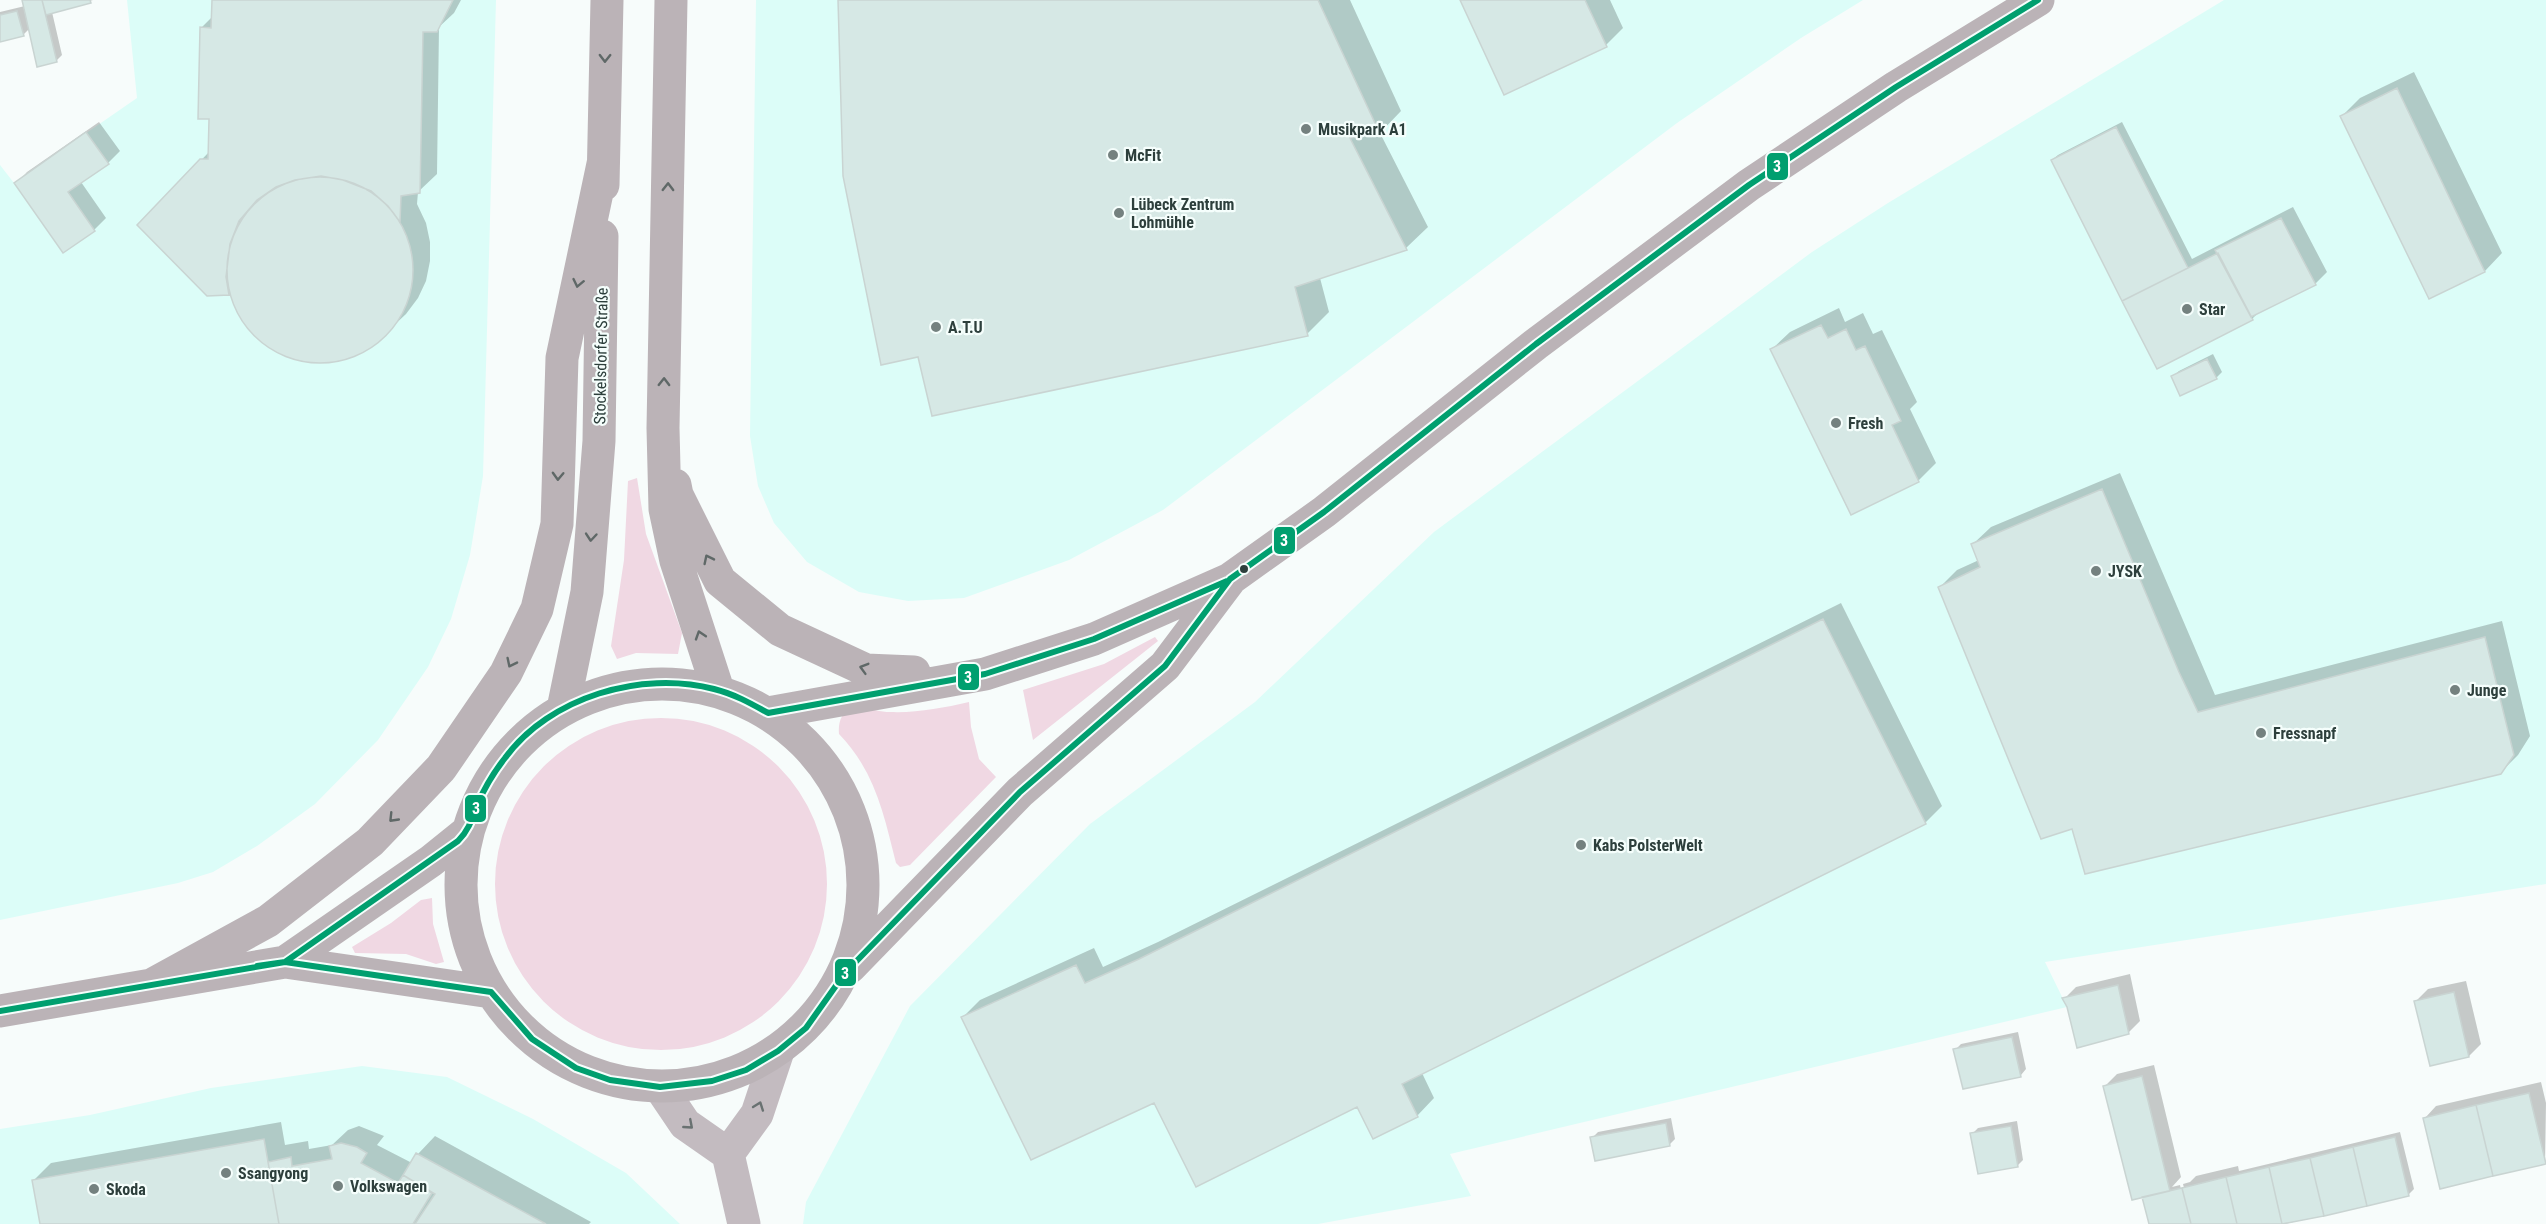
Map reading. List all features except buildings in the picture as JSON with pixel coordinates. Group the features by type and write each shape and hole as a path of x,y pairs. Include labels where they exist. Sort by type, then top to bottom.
{"main road":[{"name":"Stockelsdorfer Straße","path":"563,709 587,592 599,441 607,0"},
{"path":"671,0 663,428 665,509 676,561 718,690"},
{"path":"768,713 985,675 1094,639 1230,579 1324,512 1536,344 1749,184 1896,87 2038,0"},
{"path":"156,983 268,921 370,842 441,768 506,673 537,609 557,524 562,358 603,164"},
{"path":"663,428 677,495 720,581 780,630 866,670 985,675"},
{"path":"845,973 859,932 865,890 855,823 824,763 798,736 768,713 744,699 718,690 690,685 651,683 609,690 563,709 536,727 511,751 487,783 467,832 460,893 465,929 476,964 491,992 532,1039 576,1068 610,1080 660,1087 712,1081 746,1070 778,1051 806,1028 845,973 1020,792 1165,666 1230,579"},
{"path":"285,962 431,861 467,832"},
{"path":"0,1011 285,962 491,992"}],"street":[{"path":"728,1154 757,1114 778,1051"},
{"path":"660,1087 685,1124 728,1154 744,1224"}],"shaded area":[{"path":"127,0 496,0 483,476 470,555 451,619 428,667 378,740 315,804 257,846 213,872 178,883 0,920 0,165 14,183 137,98"},
{"path":"756,0 1863,0 1801,38 1677,123 1163,510 1069,560 964,598 908,601 859,592 807,562 774,523 758,486 750,436"},
{"path":"2224,0 2546,0 2546,884 2045,962 2067,1007 1450,1154 1471,1196 1318,1224 803,1224 806,1202 910,1006 1090,824 1255,702 1434,532 1812,252 1888,203"},
{"path":"637,478 646,534 682,633 678,654 636,653 617,659 611,646 624,560 628,481"},
{"path":"1155,637 1158,641 1033,740 1023,690 1104,664"},
{"path":"969,702 971,727 979,759 996,777 910,865 900,867 896,863 882,811 870,778 839,734 841,718 849,710 857,708 886,712 910,712"},
{"path":"661,718 693,721 725,730 753,746 779,766 799,792 815,820 824,852 827,884 824,916 815,948 799,976 779,1002 753,1022 725,1038 693,1047 661,1050 629,1047 597,1038 569,1022 543,1002 523,976 507,948 498,916 495,884 498,852 507,820 523,792 543,766 569,746 597,730 629,721"},
{"path":"432,898 433,924 444,962 436,964 406,954 355,953 352,947 391,923 421,900"},
{"path":"362,1066 447,1077 533,1119 626,1173 680,1224 0,1224 0,1129 90,1115 211,1088"}],"transit line":[{"name":"3","path":"0,1011 285,962 491,992 532,1039 576,1068 610,1080 660,1087 712,1081 746,1070 778,1051 806,1028 845,973 1020,792 1165,666 1230,579 1324,512 1536,344 1749,185 1896,87 2038,0"},
{"name":"3","path":"257,966 285,962 458,841 468,828 486,787 505,758 524,737 546,719 572,704 628,686 657,683 686,684 728,693 768,713 985,674 1094,639 1227,581"}],"place":[{"name":"Musikpark A1","path":"1306,129"},
{"name":"McFit","path":"1113,155"},
{"name":"Lübeck Zentrum Lohmühle","path":"1119,213"},
{"name":"Star","path":"2187,309"},
{"name":"A.T.U","path":"936,327"},
{"name":"Fresh","path":"1836,423"},
{"name":"JYSK","path":"2096,571"},
{"name":"Junge","path":"2455,690"},
{"name":"Fressnapf","path":"2261,733"},
{"name":"Kabs PolsterWelt","path":"1581,845"},
{"name":"Ssangyong","path":"226,1173"},
{"name":"Volkswagen","path":"338,1186"},
{"name":"Skoda","path":"94,1189"}]}
